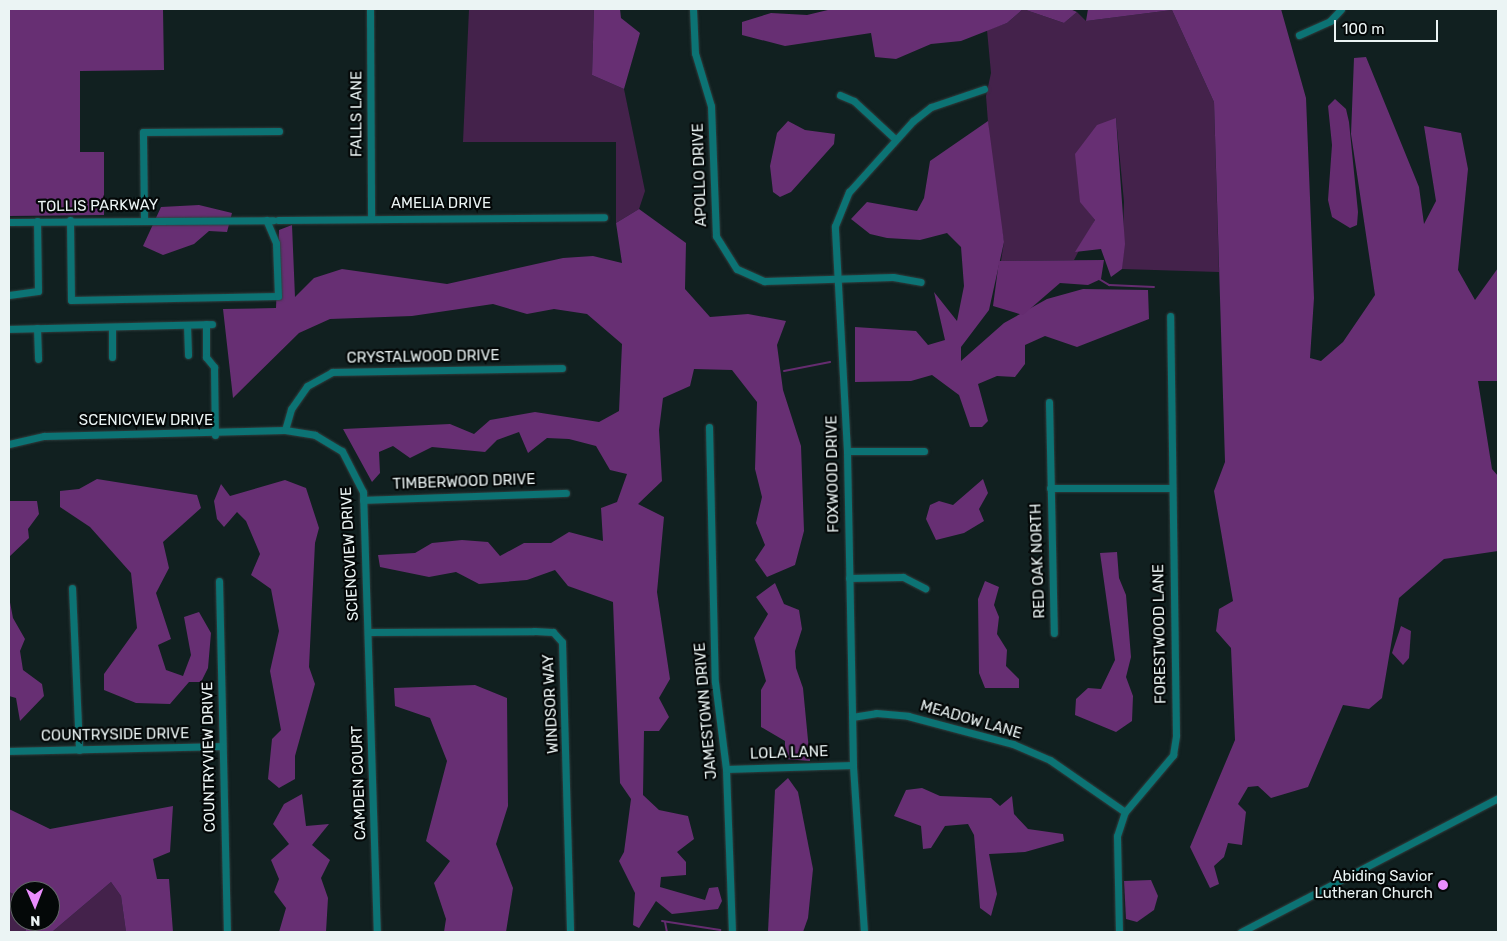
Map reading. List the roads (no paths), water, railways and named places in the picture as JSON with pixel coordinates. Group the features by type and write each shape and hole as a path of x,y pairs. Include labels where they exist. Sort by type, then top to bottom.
{"street":[{"name":"FALLS LANE","path":"370,9 371,218"},
{"name":"APOLLO DRIVE","path":"693,9 696,59 711,106 715,226 722,249 737,269 764,281 893,277 921,282"},
{"path":"1299,35 1330,21 1341,9"},
{"name":"FOXWOOD DRIVE","path":"864,932 853,765 847,451 836,280 835,226 848,192 896,139 931,107 984,89"},
{"path":"840,95 854,101 896,139"},
{"path":"144,218 143,132 279,131"},
{"name":"AMELIA DRIVE","path":"188,217 272,220 604,217"},
{"name":"TOLLIS PARKWAY","path":"9,222 188,217"},
{"path":"70,220 72,300 278,296 276,243 272,220"},
{"path":"9,295 38,291 37,221"},
{"name":"FORESTWOOD LANE","path":"1119,932 1117,836 1124,812 1173,755 1170,316"},
{"path":"9,329 209,324 206,357 214,367 215,434"},
{"path":"187,325 188,355"},
{"path":"112,327 112,357"},
{"path":"37,328 38,359"},
{"name":"CRYSTALWOOD DRIVE","path":"285,430 290,409 307,386 332,372 562,368"},
{"name":"RED OAK NORTH","path":"1049,402 1054,634"},
{"name":"JAMESTOWN DRIVE","path":"709,427 715,682 726,769 732,932"},
{"name":"SCENICVIEW DRIVE","path":"9,444 44,436 215,434 285,430"},
{"name":"SCIENCVIEW DRIVE","path":"285,430 315,435 342,451 358,476 363,500 368,632"},
{"path":"847,451 924,451"},
{"path":"1050,488 1171,488"},
{"name":"TIMBERWOOD DRIVE","path":"363,500 566,493"},
{"path":"849,578 903,577 925,588"},
{"name":"COUNTRYVIEW DRIVE","path":"219,581 227,932"},
{"path":"72,588 79,750"},
{"name":"WINDSOR WAY","path":"368,632 534,631 552,632 562,642 570,932"},
{"name":"CAMDEN COURT","path":"368,632 377,932"},
{"name":"MEADOW LANE","path":"852,717 876,713 908,716 1012,744 1050,760 1124,812"},
{"name":"COUNTRYSIDE DRIVE","path":"9,751 222,746"},
{"name":"LOLA LANE","path":"726,769 853,765"},
{"path":"1241,932 1498,798"}],"waterway":[{"path":"1099,279 1109,285 1154,287"},
{"path":"784,371 830,362"},
{"path":"662,921 720,930"},
{"path":"665,922 667,932"}],"place":[{"name":"Abiding Savior Lutheran Church","path":"1443,885"}]}
